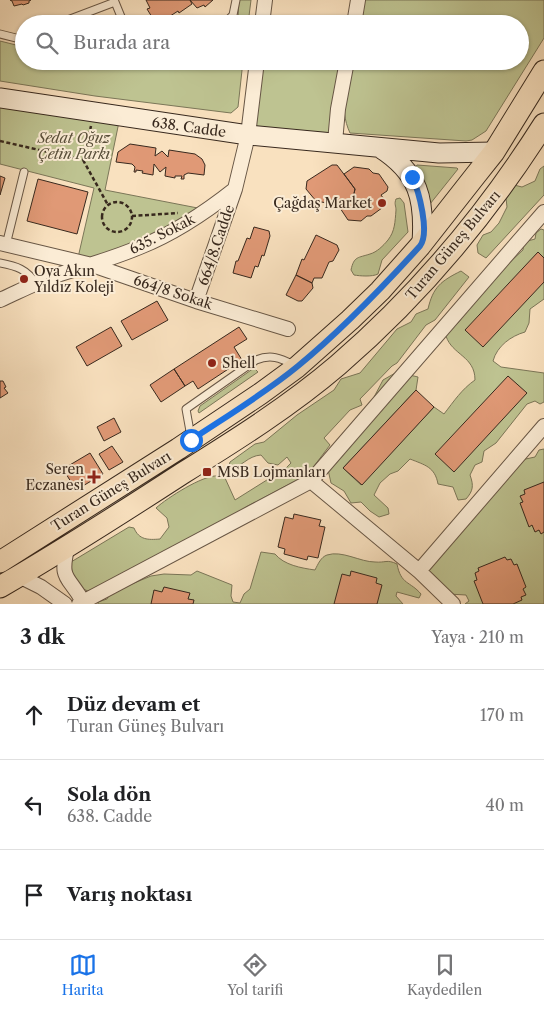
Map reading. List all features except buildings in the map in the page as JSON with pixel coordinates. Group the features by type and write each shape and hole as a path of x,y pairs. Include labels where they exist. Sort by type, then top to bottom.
{"main road":[{"name":"Turan Güneş Bulvarı","path":"0,562 260,394 297,367 350,320 380,291 422,243 494,152 544,71"},
{"name":"Turan Güneş Bulvarı","path":"0,587 242,436 338,365 434,271 500,189 544,124"}],"street":[{"path":"263,15 264,0"},
{"path":"356,15 358,0"},
{"name":"664/8.Cadde","path":"196,301 235,189 248,135 256,70"},
{"path":"335,142 338,109 345,70"},
{"name":"638. Cadde","path":"0,98 248,135 439,153 494,152"},
{"name":"638. Cadde","path":"379,147 403,164 418,188 422,206 422,243"},
{"name":"635. Sokak","path":"0,300 59,275 142,247 212,208 235,189"},
{"path":"68,545 64,560 64,572 82,603 311,481 544,212"},
{"name":"664/8 Sokak","path":"3,244 92,265 196,301 288,328"},
{"path":"419,571 544,426"},
{"path":"311,481 419,571 453,604"},
{"path":"19,576 42,587 65,604"}],"lane":[{"path":"233,15 236,0"},
{"path":"81,15 115,2 120,15"},
{"path":"0,34 15,37"},
{"path":"3,244 24,172"},
{"path":"0,263 24,270 36,284"},
{"path":"191,440 186,409 256,360 267,356 278,358 297,367"}],"path":[{"path":"93,113 83,160 108,205"},
{"path":"0,142 83,160"},
{"path":"120,202 130,210 132,216 131,223 123,232 116,233 110,231 102,222 104,209 108,205 120,202"},
{"path":"132,216 185,213 194,219"}],"green space":[{"path":"239,0 251,0 249,15 238,15"},
{"path":"361,0 544,0 544,38 529,62 529,15 360,15"},
{"path":"0,41 15,45 15,70 242,70 238,107 231,113 95,96 0,81"},
{"path":"256,70 345,70 335,142 248,135"},
{"path":"352,70 524,70 486,131 472,140 466,141 350,133 346,124 344,106"},
{"name":"Sedat Oğuz Çetin Parkı","path":"0,100 120,117 105,190 208,210 142,247 77,262 94,188 0,164"},
{"path":"417,165 458,169 430,204 414,169"},
{"path":"544,166 544,195 486,258 478,253 477,245 483,235 491,232 499,223 507,207 506,198 514,185 522,187 535,181 540,169"},
{"path":"400,198 404,203 408,232 382,260 378,274 369,276 354,275 351,270 355,260 373,253 390,237 395,222 395,201"},
{"path":"541,229 544,230 544,299 530,309 529,323 525,332 505,342 493,361 501,367 544,373 544,402 540,404 535,401 527,404 496,443 484,451 482,462 475,465 470,475 472,488 466,499 458,500 453,487 438,484 432,470 410,459 398,471 390,474 380,483 374,495 388,508 389,514 379,517 361,502 351,503 344,491 331,483 325,456 371,417 373,399 383,380 397,372 418,377 416,390 343,468 361,485 434,407 444,414 462,391 475,380 471,366 449,342 446,336 449,329 458,323 495,276 523,250 524,242 535,239 536,233"},
{"path":"461,271 469,277 435,320 426,325 397,363 360,399 362,405 350,410 324,438 330,445 308,474 246,507 235,516 100,586 88,591 78,587 72,573 71,562 129,527 134,528 141,537 160,539 169,527 167,518 156,508 185,488 203,479 220,476 225,478 235,500 286,468 291,463 287,457 278,465 268,463 261,455 252,457 238,466 228,469 230,462 255,444 264,442 297,415 334,390 341,379 360,373 397,329 411,322 416,314 428,309 435,290 448,278"},
{"path":"254,368 258,372 199,413 200,406"},
{"path":"544,449 544,604 465,604 469,601 466,595 448,594 428,573 429,564 521,460 535,457 539,450"},
{"path":"261,552 275,554 288,563 315,570 323,557 333,554 369,561 391,562 397,564 403,579 421,594 419,598 397,592 396,596 403,604 98,604 98,602 107,599 110,593 151,576 164,574 191,575 197,571 232,585 231,596 233,602 240,603 244,594 250,589"}],"place":[{"name":"Çağdaş Market","path":"382,203"},
{"name":"Oya Akın Yıldız Koleji","path":"24,279"},
{"name":"Shell","path":"212,363"},
{"name":"MSB Lojmanları","path":"207,472"},
{"name":"Seren Eczanesi","path":"94,477"}],"route":[{"path":"191,440 297,367 380,291 420,246 423,228 422,206 418,188 412,177"}]}
